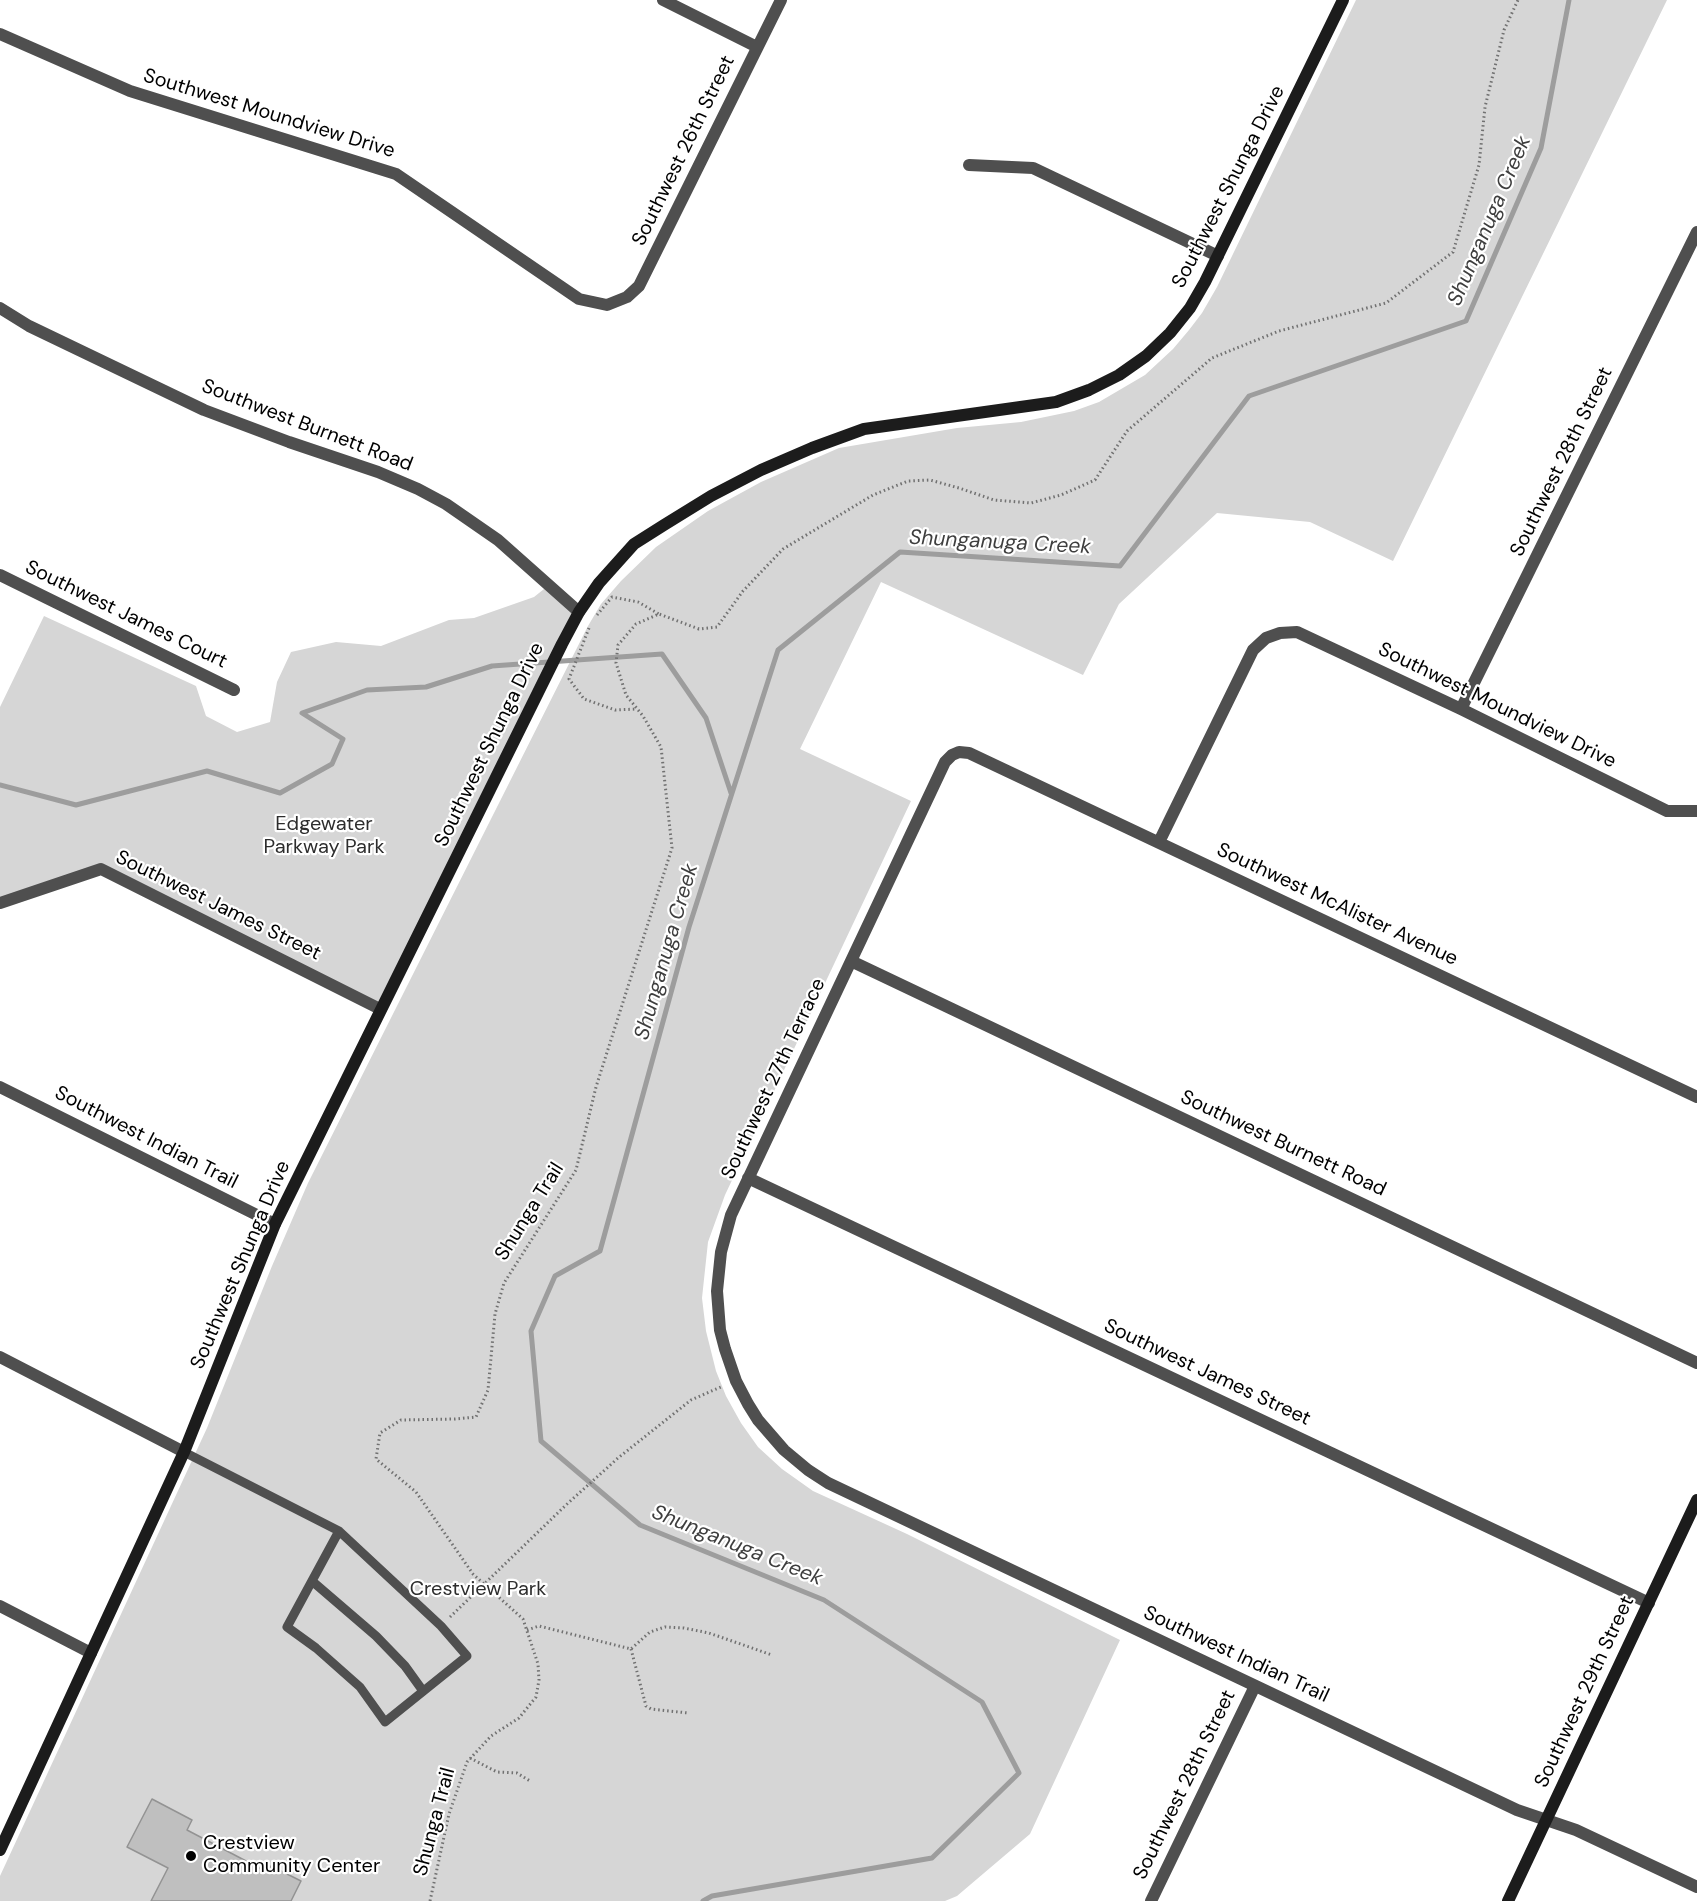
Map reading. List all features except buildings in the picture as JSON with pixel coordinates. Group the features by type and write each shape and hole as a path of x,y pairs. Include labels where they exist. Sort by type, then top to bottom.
{"street":[{"path":"663,0 758,47"},
{"name":"Southwest 26th Street","path":"607,304 627,297 639,286 781,0"},
{"name":"Southwest Shunga Drive","path":"0,1850 184,1452 275,1224 579,612 599,583 634,544 711,496 761,470 812,448 864,429 1056,402 1089,390 1119,375 1146,356 1170,333 1190,308 1218,256 1343,0"},
{"name":"Southwest Moundview Drive","path":"0,34 130,91 396,174 579,299 607,304"},
{"path":"969,165 1033,168 1218,256"},
{"name":"Southwest 28th Street","path":"1461,709 1697,232"},
{"name":"Southwest Burnett Road","path":"0,308 29,326 204,410 378,472 418,489 446,504 498,540 579,612"},
{"name":"Southwest James Court","path":"0,575 234,690"},
{"name":"Southwest Moundview Drive","path":"1159,842 1253,650 1266,638 1280,633 1297,632 1461,709 1667,811 1697,811"},
{"name":"Southwest McAlister Avenue","path":"958,752 969,753 1697,1098"},
{"name":"Southwest 27th Terrace","path":"771,1436 753,1412 736,1381 720,1330 718,1271 723,1242 731,1215 748,1178 945,762 958,752"},
{"name":"Southwest James Street","path":"0,903 101,869 380,1009"},
{"name":"Southwest Burnett Road","path":"851,961 1697,1363"},
{"name":"Southwest Indian Trail","path":"0,1087 275,1224"},
{"name":"Southwest James Street","path":"748,1178 1649,1603"},
{"path":"0,1357 184,1452"},
{"name":"Southwest Indian Trail","path":"771,1436 808,1470 828,1483 1517,1810 1576,1830 1697,1887"},
{"name":"Southwest 29th Street","path":"1508,1901 1697,1500"},
{"path":"0,1606 91,1653"},
{"name":"Southwest 28th Street","path":"1151,1901 1255,1686"}],"lane":[{"path":"184,1452 339,1531 441,1626 467,1656 385,1722 360,1687 316,1648 287,1627 339,1531"},
{"path":"312,1581 376,1636 405,1666 423,1691"}],"path":[{"path":"637,709 615,710 584,699 569,679 592,621 612,597 638,602 659,614"},
{"name":"Shunga Trail","path":"431,1900 449,1814 467,1762 491,1736 519,1718 536,1697 539,1680 538,1664 523,1619 473,1574 416,1492 376,1459 380,1433 401,1420 476,1417 488,1390 495,1314 504,1283 576,1170 596,1087 672,848 662,747 626,695 616,663 618,645"},
{"path":"441,1626 618,1458 691,1400 736,1381"},
{"path":"527,1630 539,1626 631,1649"},
{"path":"631,1649 650,1632 664,1627 709,1633 772,1655"},
{"path":"631,1649 646,1706 651,1709 688,1713"},
{"path":"470,1758 497,1773 517,1773 530,1781"}],"green space":[{"name":"Crestview Park","path":"1356,0 1667,0 1393,561 1310,522 1217,513 1119,604 1083,675 881,582 800,749 911,801 725,1195 708,1242 702,1298 706,1331 716,1371 726,1396 758,1447 782,1469 813,1491 907,1534 1120,1640 1030,1834 957,1896 945,1901 0,1901 0,1876 207,1428 308,1183 601,604 656,547 708,511 761,482 839,448 957,428 1021,422 1074,411 1099,402 1145,375 1173,349 1189,330 1217,287"},
{"name":"Edgewater Parkway Park","path":"549,585 579,612 380,1009 101,869 0,903 0,707 44,616 196,686 206,716 237,732 270,722 277,682 291,652 336,642 381,646 449,620 474,618 534,597"}],"waterway":[{"name":"Shunganuga Creek","path":"703,1901 712,1896 932,1858 1019,1773 982,1702 824,1600 640,1525 541,1441 531,1331 555,1276 600,1251 689,927 778,650 900,552 1120,566 1249,396 1466,321 1541,148 1569,0"},
{"path":"0,785 76,805 207,771 280,793 332,764 343,739 302,713 367,690 426,687 492,666 662,654 706,718 731,793"}],"place":[{"name":"Crestview Community Center","path":"191,1856"}]}
